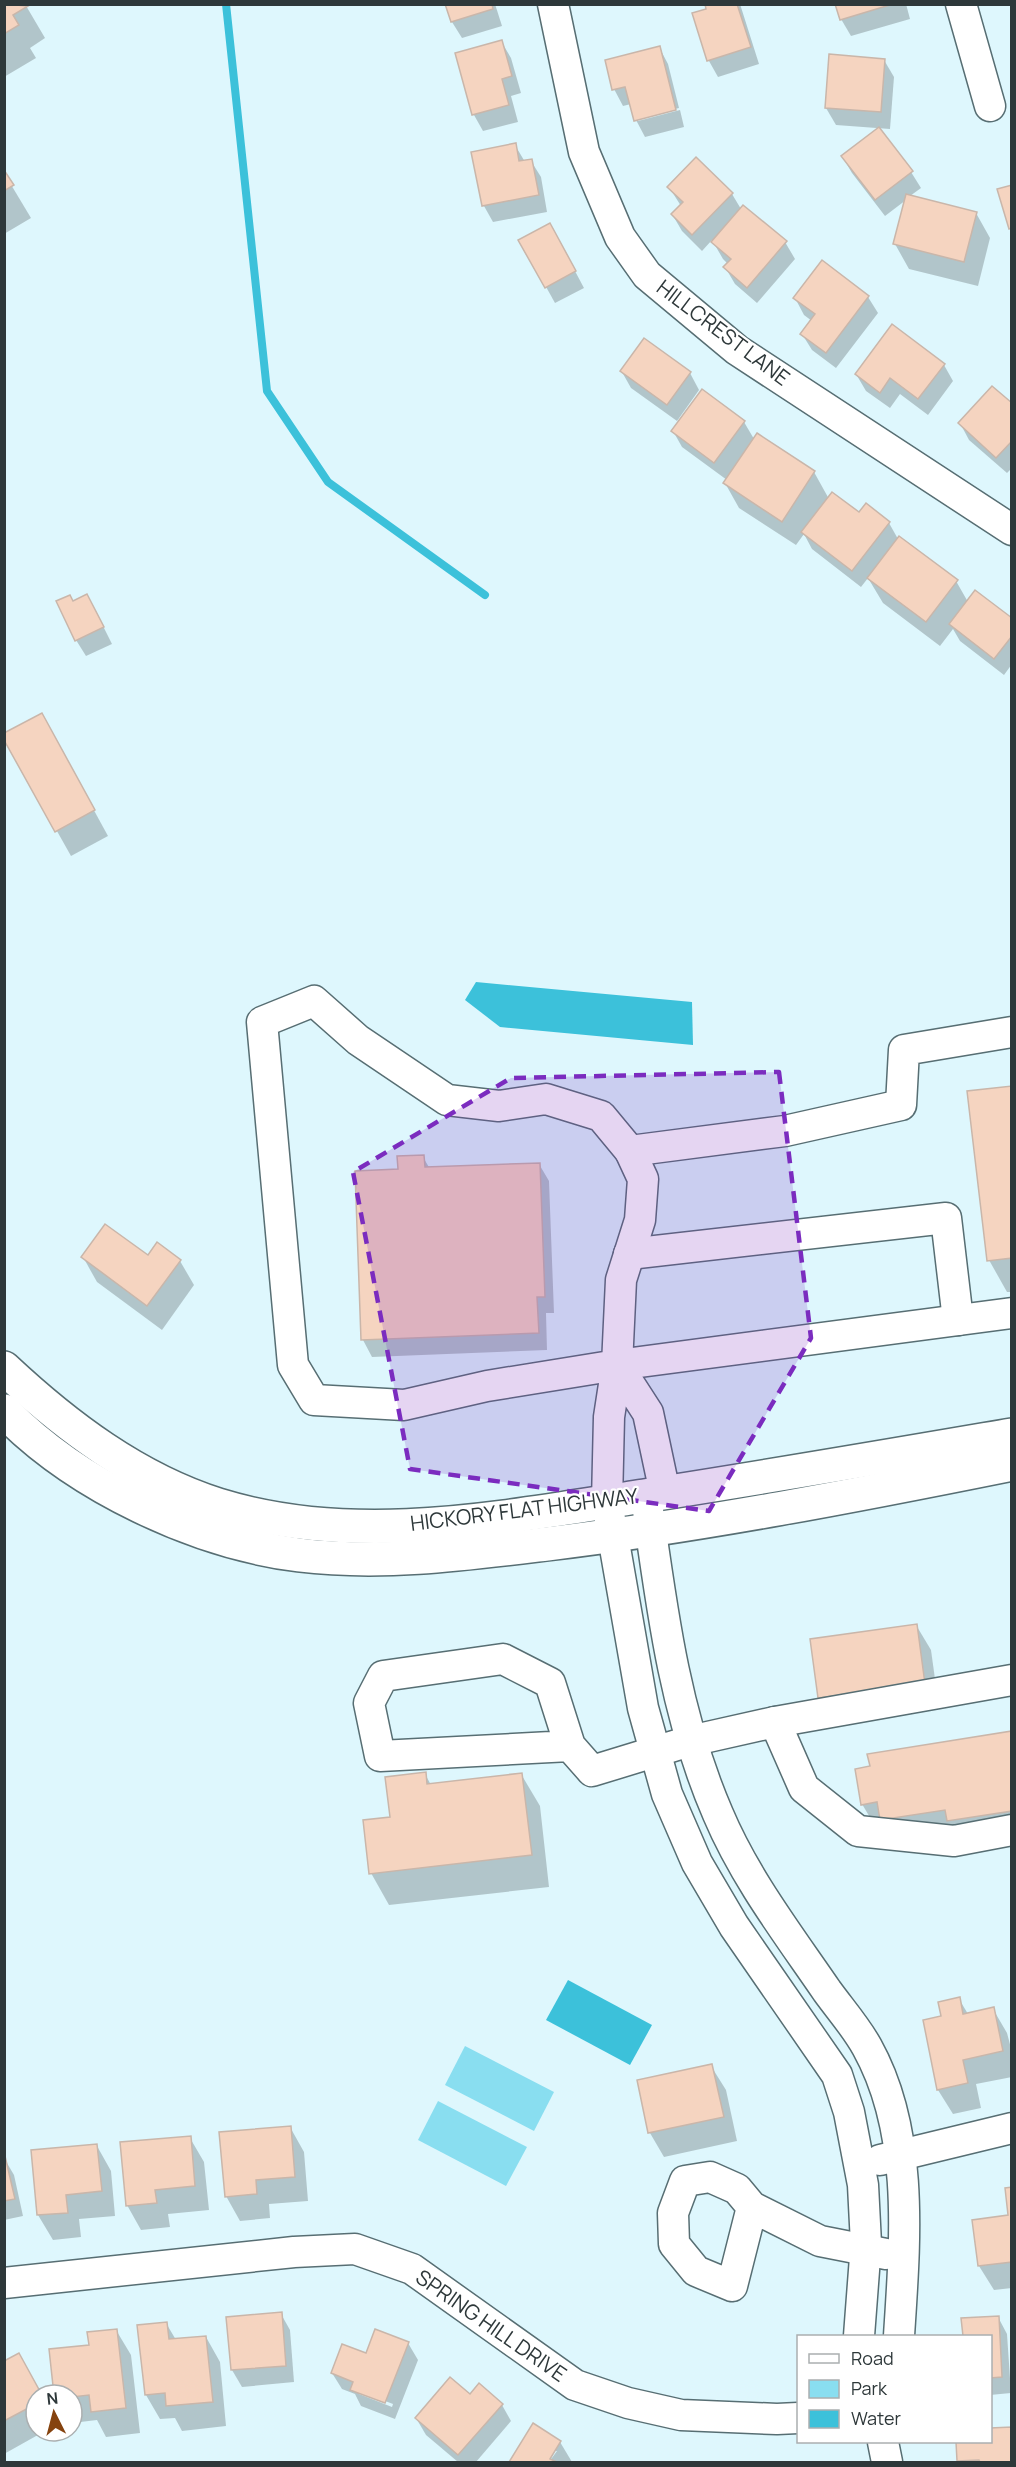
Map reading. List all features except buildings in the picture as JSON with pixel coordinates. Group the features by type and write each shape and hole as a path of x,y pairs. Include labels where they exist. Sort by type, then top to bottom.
{"main road":[{"name":"HICKORY FLAT HIGHWAY","path":"4,1368 39,1401 74,1429 130,1465 189,1494 249,1513 333,1525 382,1526 487,1520 1011,1435"},
{"name":"HICKORY FLAT HIGHWAY","path":"4,1411 48,1449 100,1484 185,1524 259,1548 320,1557 390,1559 612,1536 885,1489 1011,1464"}],"street":[{"name":"HILLCREST LANE","path":"553,4 584,152 620,237 647,275 737,350 1011,530"},
{"path":"961,4 990,106"},
{"path":"859,2335 866,2249 863,2185 849,2112 837,2075 734,1926 697,1863 671,1804 642,1708 606,1502 609,1417 617,1365 621,1280 640,1220 643,1179 630,1151 601,1116 546,1099 499,1106 447,1100 358,1040 314,1001 262,1022 294,1365 314,1400 404,1404 487,1386 617,1365 1011,1313"},
{"path":"630,1151 785,1131 901,1105 904,1050 1011,1032"},
{"path":"629,1254 946,1218 958,1320"},
{"path":"617,1365 648,1413 656,1494 651,1530 676,1683 690,1741 713,1803 737,1856 783,1928 866,2047 884,2086 899,2144 900,2157 904,2258 899,2335"},
{"path":"570,1746 380,1756 369,1702 383,1676 503,1659 550,1683 570,1746 592,1771 690,1741 775,1722 1011,1680"},
{"path":"775,1722 804,1788 858,1831 954,1841 1011,1830"},
{"path":"859,2163 900,2157 1011,2128"},
{"path":"752,2207 820,2241 904,2258"},
{"name":"SPRING HILL DRIVE","path":"4,2283 294,2252 355,2248 412,2269 575,2385 628,2403 681,2415 797,2418"},
{"path":"884,2443 887,2463"}],"highlighted area":[{"path":"779,1072 811,1338 709,1511 410,1469 353,1172 511,1078"}],"green space":[{"path":"465,2046 554,2092 534,2131 445,2085"},
{"path":"438,2101 527,2147 506,2186 418,2140"}],"water":[{"path":"476,982 692,1002 693,1045 500,1027 465,1000"},
{"path":"568,1980 652,2025 630,2065 546,2020"}],"waterway":[{"path":"226,4 267,391 328,482 485,595"}]}
